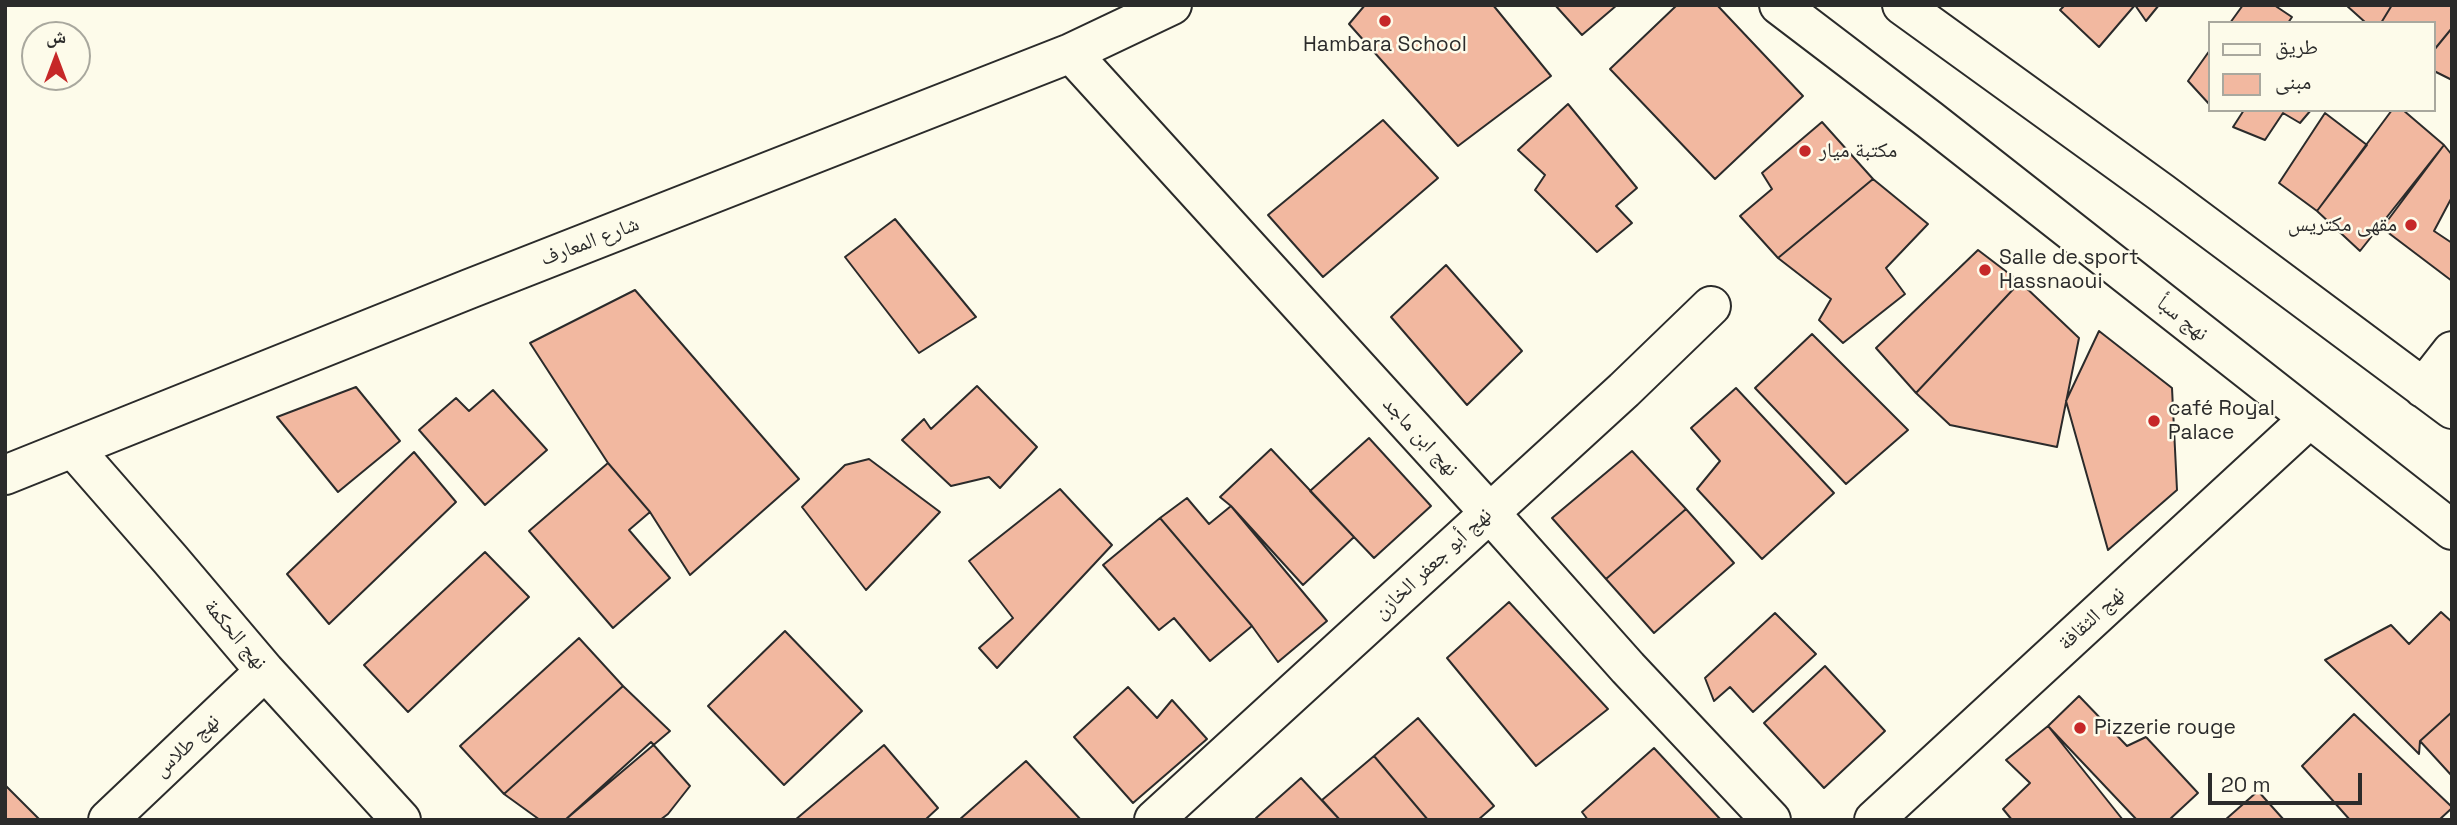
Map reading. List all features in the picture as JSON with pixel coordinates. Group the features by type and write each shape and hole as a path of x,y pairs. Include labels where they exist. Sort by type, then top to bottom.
{"street":[{"name":"شارع المعارف","path":"5,475 469,289 1071,53 1172,5"},
{"name":"نهج سبأ","path":"1779,5 1930,120 2452,530"},
{"path":"1902,5 2162,192 2437,399 2452,351"},
{"name":"نهج ابن ماجد","path":"1071,53 1628,668 1771,820"},
{"name":"نهج أبو جعفر الخازن","path":"1154,820 1711,306"},
{"name":"نهج الثقافة","path":"1874,820 2309,419"},
{"name":"نهج الحكمة","path":"73,448 265,671 401,820"},
{"name":"نهج طلاس","path":"108,820 265,671"}],"building":[{"path":"1365,5 1493,5 1551,76 1458,146 1349,24"},
{"path":"1555,5 1617,5 1582,35"},
{"path":"1677,5 1717,5 1803,96 1715,179 1610,69"},
{"path":"2065,5 2135,5 2099,47 2060,10"},
{"path":"2135,5 2159,5 2146,21"},
{"path":"2243,5 2274,5 2292,17 2289,21 2231,21"},
{"path":"2346,5 2392,5 2382,21 2364,21"},
{"path":"2392,5 2452,5 2452,28 2436,48 2436,21 2382,21"},
{"path":"2452,28 2452,80 2436,72 2436,48"},
{"path":"2208,53 2208,103 2188,81"},
{"path":"1568,104 1637,188 1616,206 1632,223 1597,252 1535,190 1545,175 1518,150"},
{"path":"2243,112 2309,112 2300,123 2283,113 2265,140 2233,127"},
{"path":"2391,112 2405,112 2444,145 2360,251 2317,211"},
{"path":"2325,113 2367,145 2317,211 2279,183"},
{"path":"1383,120 1438,178 1323,277 1268,215"},
{"path":"1822,122 1873,179 1778,258 1740,216 1772,189 1762,173"},
{"path":"2444,145 2452,155 2452,197 2434,231 2452,243 2452,281 2382,228"},
{"path":"1873,179 1928,224 1886,268 1905,294 1843,343 1819,320 1831,299 1778,258"},
{"path":"895,219 976,317 919,353 845,257"},
{"path":"1978,250 2020,282 1916,393 1876,348"},
{"path":"1446,265 1522,351 1467,405 1391,317"},
{"path":"2020,282 2079,338 2057,447 1950,425 1916,393"},
{"path":"635,290 799,479 690,575 650,512 608,463 530,343"},
{"path":"2099,331 2172,388 2177,490 2108,550 2066,401"},
{"path":"1812,334 1908,430 1846,484 1755,388"},
{"path":"977,386 1037,447 1000,488 989,477 951,486 902,440 924,419 931,429"},
{"path":"356,387 400,441 338,492 277,417"},
{"path":"1736,388 1834,493 1762,559 1697,489 1720,461 1691,428"},
{"path":"493,390 547,450 485,505 419,430 456,398 469,411"},
{"path":"1369,438 1431,506 1374,558 1310,491"},
{"path":"1271,449 1354,537 1303,585 1220,497"},
{"path":"1632,451 1686,509 1606,579 1552,518"},
{"path":"414,452 456,502 329,624 287,574"},
{"path":"869,459 940,512 866,590 802,507 845,465"},
{"path":"608,463 650,512 629,530 670,578 613,628 529,531"},
{"path":"1060,489 1112,545 997,668 979,648 1013,618 969,561"},
{"path":"1187,498 1209,524 1231,506 1327,621 1278,662 1252,626 1160,518"},
{"path":"1686,509 1734,563 1654,633 1606,579"},
{"path":"1160,518 1252,626 1210,661 1174,618 1159,630 1103,565"},
{"path":"485,552 529,597 408,712 364,665"},
{"path":"1509,602 1608,709 1536,766 1447,658"},
{"path":"2441,612 2452,622 2452,712 2420,741 2419,754 2325,660 2391,625 2409,644"},
{"path":"1775,613 1816,654 1753,712 1730,687 1714,701 1705,678"},
{"path":"785,631 862,711 784,785 708,706"},
{"path":"579,638 623,686 504,794 460,746"},
{"path":"1825,666 1885,731 1824,788 1764,723"},
{"path":"623,686 670,731 565,820 540,820 504,794"},
{"path":"1128,687 1157,718 1172,700 1207,739 1133,803 1074,737"},
{"path":"2079,696 2127,746 2146,737 2198,793 2169,820 2137,820 2048,726"},
{"path":"2452,712 2452,776 2420,741"},
{"path":"2354,714 2452,807 2439,820 2350,820 2302,766"},
{"path":"1418,718 1494,806 1478,820 1428,820 1374,756"},
{"path":"2048,726 2123,820 2012,820 2003,809 2030,783 2006,760"},
{"path":"651,742 690,786 668,814 660,820 565,820"},
{"path":"884,745 938,808 925,820 795,820"},
{"path":"1654,748 1721,820 1588,820 1582,812"},
{"path":"1374,756 1428,820 1340,820 1322,800"},
{"path":"1026,761 1081,820 959,820"},
{"path":"1301,778 1340,820 1256,818"},
{"path":"5,785 40,820 5,820"},
{"path":"2258,791 2284,820 2225,820"}],"place":[{"name":"Hambara School","path":"1385,21"},
{"name":"مكتبة ميار","path":"1805,151"},
{"name":"مقهى مكتريس","path":"2411,225"},
{"name":"Salle de sport Hassnaoui","path":"1985,270"},
{"name":"café Royal Palace","path":"2154,421"},
{"name":"Pizzerie rouge","path":"2080,728"}]}
